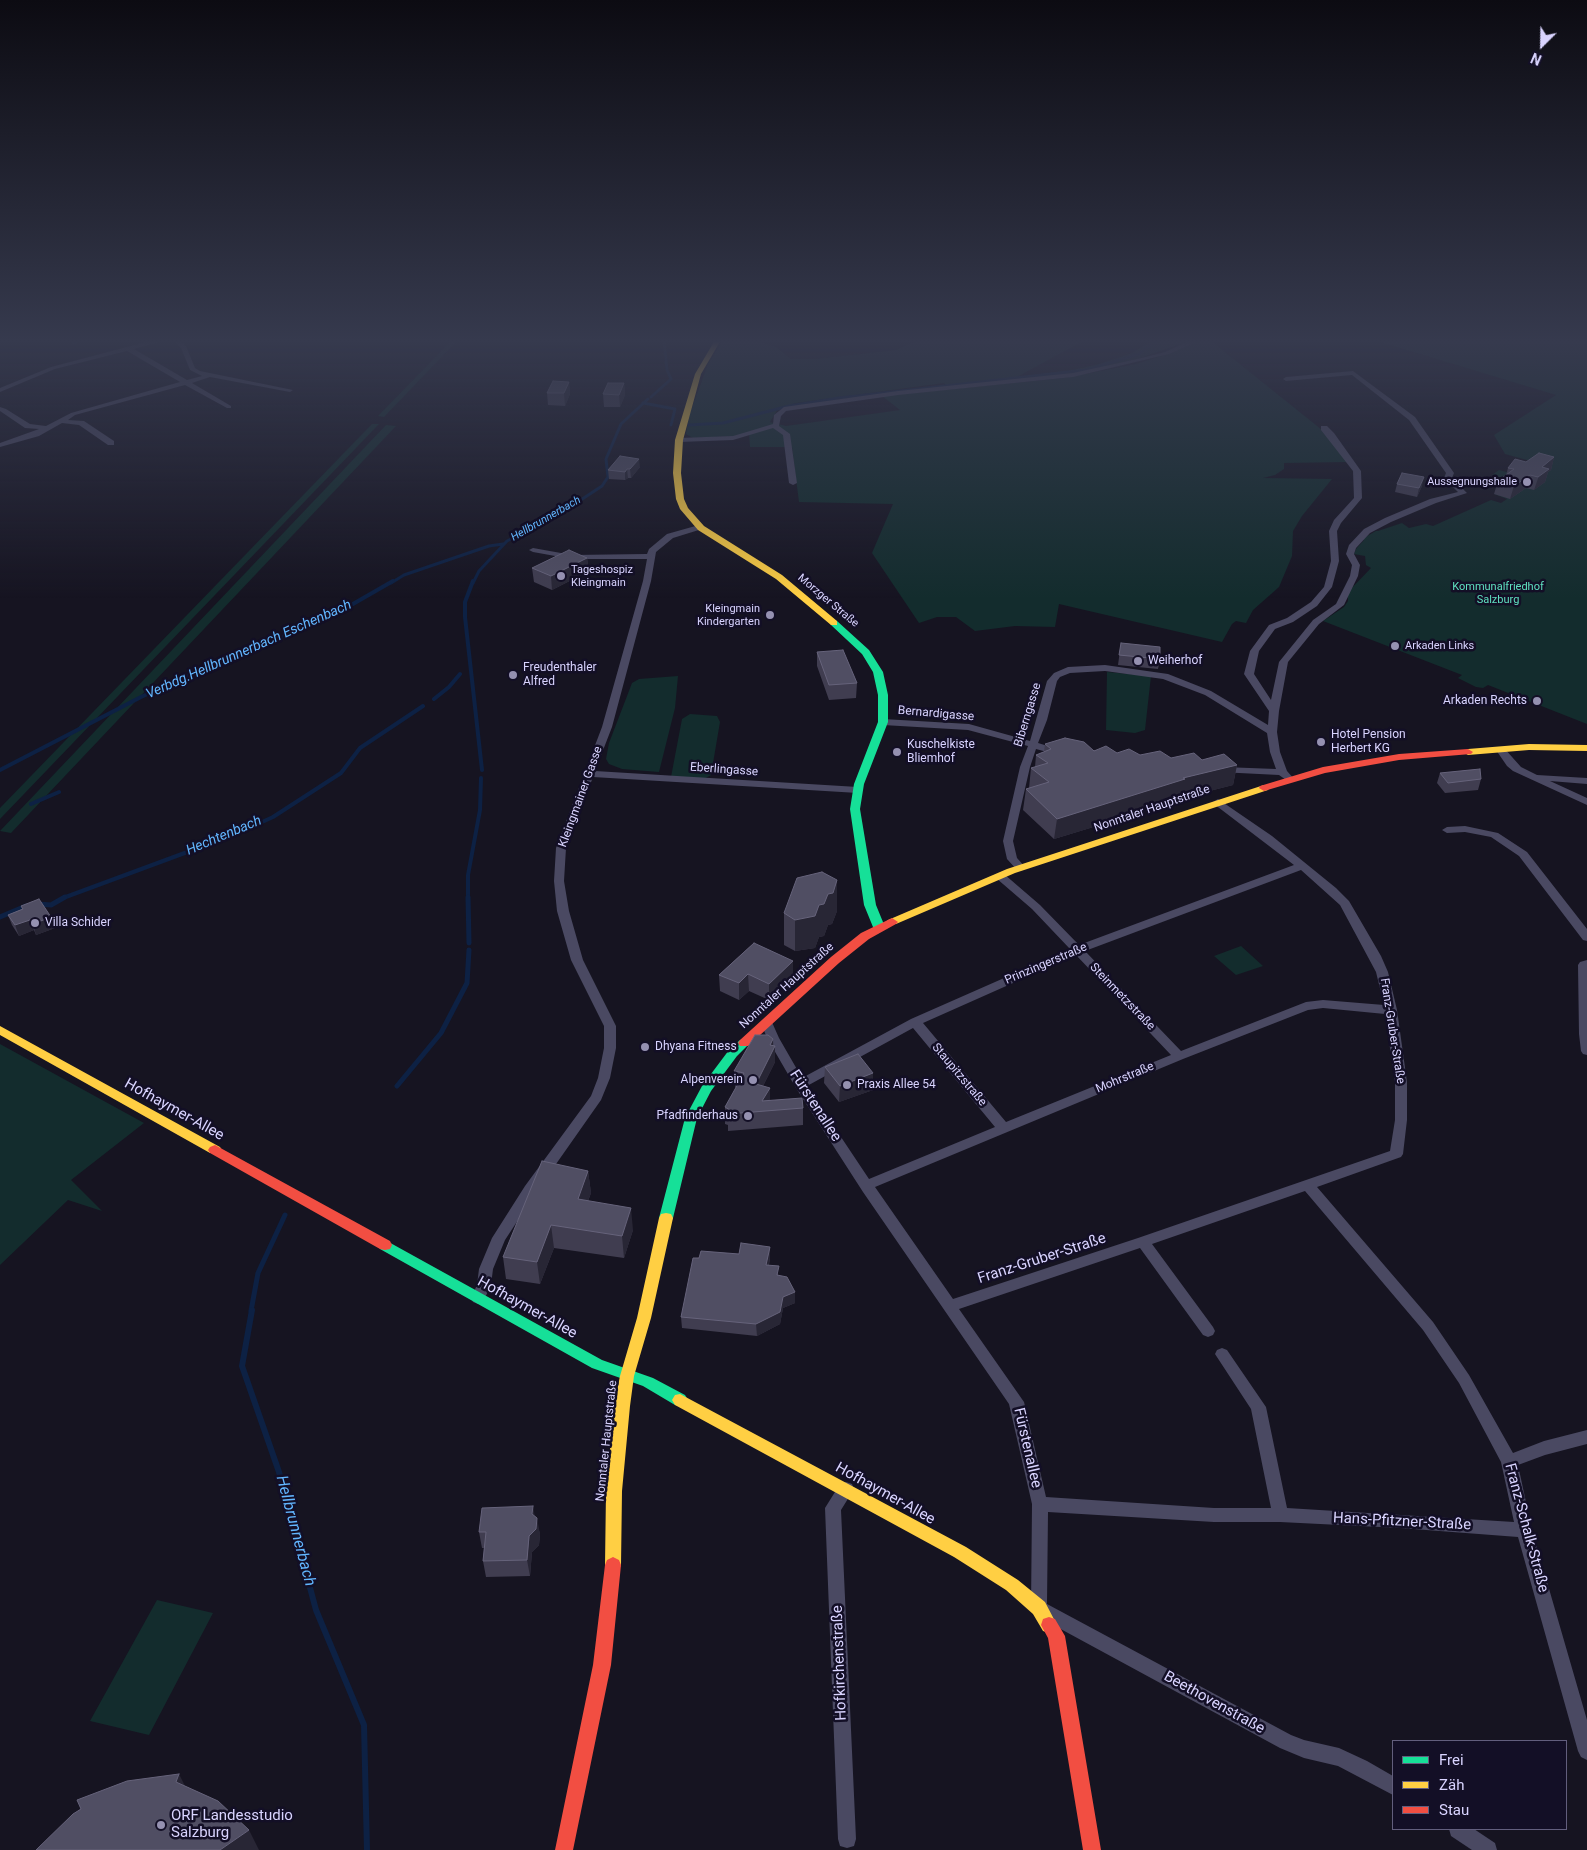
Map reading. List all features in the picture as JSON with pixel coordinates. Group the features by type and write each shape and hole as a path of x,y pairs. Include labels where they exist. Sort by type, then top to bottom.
{"street":[{"path":"31,426 48,428"},
{"path":"0,445 36,434 51,426"},
{"path":"85,426 111,443"},
{"name":"Morzger Straße","path":"682,426 679,440 678,495 684,509 699,526 779,577 831,620 866,652 878,672 882,696 883,722 858,790 855,809 857,830 872,910 879,927"},
{"path":"679,440 738,437 774,426"},
{"path":"775,426 786,434 793,483"},
{"path":"1216,770 1286,775 1276,752 1272,732 1274,711 1284,662 1316,622 1340,605 1354,576 1356,565 1350,552 1367,531 1410,510 1433,501 1463,493 1448,478 1450,473 1417,426"},
{"path":"1274,711 1249,674 1254,651 1272,627 1290,620 1314,604 1328,587 1335,561 1333,531 1336,522 1358,498 1357,471 1332,435 1324,428"},
{"path":"533,550 572,557 651,556 652,551 670,536 699,526"},
{"name":"Kleingmainer Gasse","path":"478,1298 484,1285 486,1269 499,1238 530,1190 597,1097 604,1078 610,1048 610,1026 577,960 563,911 559,881 561,848 610,715 647,581 651,556"},
{"name":"Biberngasse","path":"1021,868 1012,859 1008,841 1024,767 1033,746 1052,681 1057,675 1068,670 1082,668 1120,669 1165,676 1208,693 1272,732"},
{"name":"Bernardigasse","path":"883,722 969,727 1068,754"},
{"name":"Nonntaler Hauptstraße","path":"564,1850 602,1665 613,1578 614,1492 622,1406 627,1376 644,1318 655,1261 691,1118 706,1089 734,1053 835,960 879,927 1021,868 1218,802 1286,775 1399,757 1529,747 1587,748"},
{"path":"1500,750 1511,764 1587,802"},
{"name":"Eberlingasse","path":"589,774 858,790"},
{"path":"1536,776 1587,781"},
{"name":"Franz-Gruber-Straße","path":"950,1306 1308,1186 1396,1154 1401,1120 1401,1082 1391,1010 1382,972 1360,925 1345,903 1268,838 1218,802"},
{"path":"1447,830 1465,829 1494,835 1523,854 1587,937"},
{"name":"Prinzingerstraße","path":"800,1085 915,1022 1077,950 1301,866"},
{"name":"Steinmetzstraße","path":"1000,876 1035,906 1179,1056"},
{"path":"1587,964 1584,965 1587,1051"},
{"name":"Mohrstraße","path":"866,1185 1179,1056 1306,1006 1323,1004 1391,1010"},
{"name":"Staupitzstraße","path":"915,1022 1003,1128"},
{"name":"Fürstenallee","path":"767,1023 773,1038 800,1085 866,1185 1016,1402 1040,1504 1039,1608"},
{"name":"Hofhaymer-Allee","path":"0,1030 597,1364 648,1382 975,1560 1012,1585 1039,1608"},
{"name":"Franz-Schalk-Straße","path":"1308,1186 1428,1326 1464,1379 1509,1461 1524,1530 1587,1751"},
{"path":"1143,1242 1208,1331"},
{"path":"1222,1354 1258,1406 1280,1515"},
{"path":"1509,1461 1544,1448 1587,1436"},
{"name":"Hofkirchenstraße","path":"846,1490 834,1508 847,1840"},
{"name":"Hans-Pfitzner-Straße","path":"1040,1504 1214,1515 1280,1515 1400,1521 1524,1530"},
{"path":"1039,1608 1050,1623 1060,1650 1092,1850"},
{"name":"Beethovenstraße","path":"1039,1608 1286,1742 1304,1749 1339,1757 1361,1767 1392,1785"},
{"path":"1459,1830 1488,1850"}],"green space":[{"path":"370,426 377,426 0,819 0,808"},
{"path":"385,426 396,426 11,833 0,831"},
{"path":"687,426 1317,426 1327,434 1347,462 1284,463 1284,469 1275,475 1263,478 1332,479 1302,516 1293,531 1292,556 1279,587 1253,610 1246,623 1236,621 1232,624 1222,642 1059,604 1055,627 1015,626 975,631 956,617 937,617 919,623 872,553 893,504 799,502 792,447 750,447 749,433 735,436 693,438 686,434"},
{"name":"Kommunalfriedhof Salzburg","path":"1507,426 1587,426 1587,724 1488,685 1483,688 1476,687 1458,678 1462,675 1323,621 1344,607 1348,601 1348,592 1371,568 1366,565 1365,556 1354,554 1364,540 1362,539 1376,531 1402,523 1409,528 1426,524 1433,526 1491,500 1501,503 1507,499 1494,494 1510,483 1492,475 1499,470 1510,473 1538,463 1505,454 1494,435"},
{"path":"1107,672 1151,676 1145,730 1135,733 1106,730"},
{"path":"678,676 675,708 659,772 622,769 609,764 606,759 609,743 632,683 639,679"},
{"path":"690,714 717,716 720,722 711,775 704,779 671,777 682,719"},
{"path":"1241,946 1263,966 1236,975 1214,956"},
{"path":"0,1044 144,1123 71,1180 102,1211 68,1200 0,1265"},
{"path":"157,1600 213,1613 149,1735 90,1721"}],"building":[{"path":"1539,453 1554,457 1542,467 1549,469 1538,477 1530,475 1514,486 1498,481 1514,469 1508,468 1515,459 1526,462"},
{"path":"620,456 639,459 625,472 608,470"},
{"path":"1402,473 1424,477 1419,488 1397,484"},
{"path":"569,550 587,558 551,576 532,568"},
{"path":"1121,643 1160,647 1160,659 1119,655"},
{"path":"843,650 857,683 829,685 817,652"},
{"path":"1065,738 1084,742 1094,751 1106,746 1117,753 1129,749 1140,755 1160,751 1171,758 1194,753 1202,760 1224,754 1237,765 1183,778 1185,779 1057,819 1026,789 1049,782 1031,768 1048,763 1036,755 1051,749 1045,744"},
{"path":"1480,769 1481,779 1448,783 1440,773"},
{"path":"822,872 837,880 833,893 828,894 824,904 819,905 815,916 795,920 784,913 797,878"},
{"path":"39,899 51,917 33,924 30,920 15,925 8,915 23,909 21,906"},
{"path":"754,943 793,961 769,984 748,974 739,983 719,975"},
{"path":"755,1035 768,1035 773,1039 770,1045 775,1046 756,1084 770,1088 762,1101 802,1098 803,1108 728,1114 730,1110 725,1107 744,1073 734,1071"},
{"path":"858,1054 873,1073 840,1086 825,1067"},
{"path":"542,1161 588,1171 578,1199 631,1208 622,1236 551,1225 537,1262 503,1257"},
{"path":"741,1243 770,1247 766,1265 779,1266 777,1275 787,1277 795,1292 783,1297 780,1312 756,1324 681,1317 693,1258 699,1258 701,1251 739,1254"},
{"path":"533,1506 532,1514 537,1518 536,1529 529,1536 527,1560 483,1561 486,1532 479,1532 482,1508"},
{"path":"179,1774 176,1782 218,1801 249,1830 220,1850 36,1850 73,1814 81,1809 77,1800 127,1781"}],"waterway":[{"name":"Hellbrunnerbach","path":"473,583 479,571 507,541 558,515 602,486 608,477 606,459 620,426"},
{"name":"Verbdg.Hellbrunnerbach Eschenbach","path":"391,583 404,575 489,546 503,544"},
{"name":"Verbdg.Hellbrunnerbach Eschenbach","path":"0,770 141,697 224,659 306,628 339,612 393,581"},
{"name":"Hellbrunnerbach","path":"473,581 465,602 465,617 482,770"},
{"name":"Hechtenbach","path":"434,699 449,687 460,674"},
{"name":"Hechtenbach","path":"64,898 236,834 273,817 341,773 360,748 423,706"},
{"name":"Hellbrunnerbach","path":"468,897 468,875 480,810 481,778"},
{"name":"Hechtenbach","path":"31,804 59,792"},
{"name":"Hellbrunnerbach","path":"468,897 469,943"},
{"name":"Hechtenbach","path":"38,904 51,905 64,898"},
{"name":"Hechtenbach","path":"0,917 26,906"},
{"name":"Hellbrunnerbach","path":"397,1086 441,1033 467,983 469,950"},
{"name":"Hellbrunnerbach","path":"251,1311 258,1273 285,1215"},
{"name":"Hellbrunnerbach","path":"252,1310 242,1366 279,1472 316,1610 364,1725 367,1850"}],"traffic: fast":[{"path":"834,623 866,652 878,672 883,695 883,722 859,784 855,809 870,905 879,927"},
{"path":"666,1218 691,1118 706,1089 733,1053 744,1043"},
{"path":"385,1245 597,1364 648,1382 680,1400"}],"traffic: slow":[{"path":"683,426 679,440 677,473 680,499 684,509 701,528 779,577 834,623"},
{"path":"1468,752 1529,747 1587,748"},
{"path":"892,922 1011,871 1264,788"},
{"path":"0,1030 215,1150"},
{"path":"613,1565 614,1491 622,1406 627,1376 644,1318 666,1218"},
{"path":"680,1400 960,1552 1012,1585 1039,1608 1049,1625"}],"traffic: jam":[{"path":"1264,788 1323,770 1399,757 1468,752"},
{"path":"744,1043 835,960 865,936 892,922"},
{"path":"215,1150 385,1245"},
{"path":"564,1850 602,1665 613,1565"},
{"path":"1049,1625 1056,1636 1092,1850"}],"place":[{"name":"Aussegnungshalle","path":"1527,482"},
{"name":"Tageshospiz Kleingmain","path":"561,576"},
{"name":"Kleingmain Kindergarten","path":"770,615"},
{"name":"Arkaden Links","path":"1395,646"},
{"name":"Weiherhof","path":"1138,661"},
{"name":"Freudenthaler Alfred","path":"513,675"},
{"name":"Arkaden Rechts","path":"1537,701"},
{"name":"Hotel Pension Herbert KG","path":"1321,742"},
{"name":"Kuschelkiste Bliemhof","path":"897,752"},
{"name":"Villa Schider","path":"35,923"},
{"name":"Dhyana Fitness","path":"645,1047"},
{"name":"Alpenverein","path":"753,1080"},
{"name":"Praxis Allee 54","path":"847,1085"},
{"name":"Pfadfinderhaus","path":"748,1116"},
{"name":"ORF Landesstudio Salzburg","path":"161,1825"}]}
